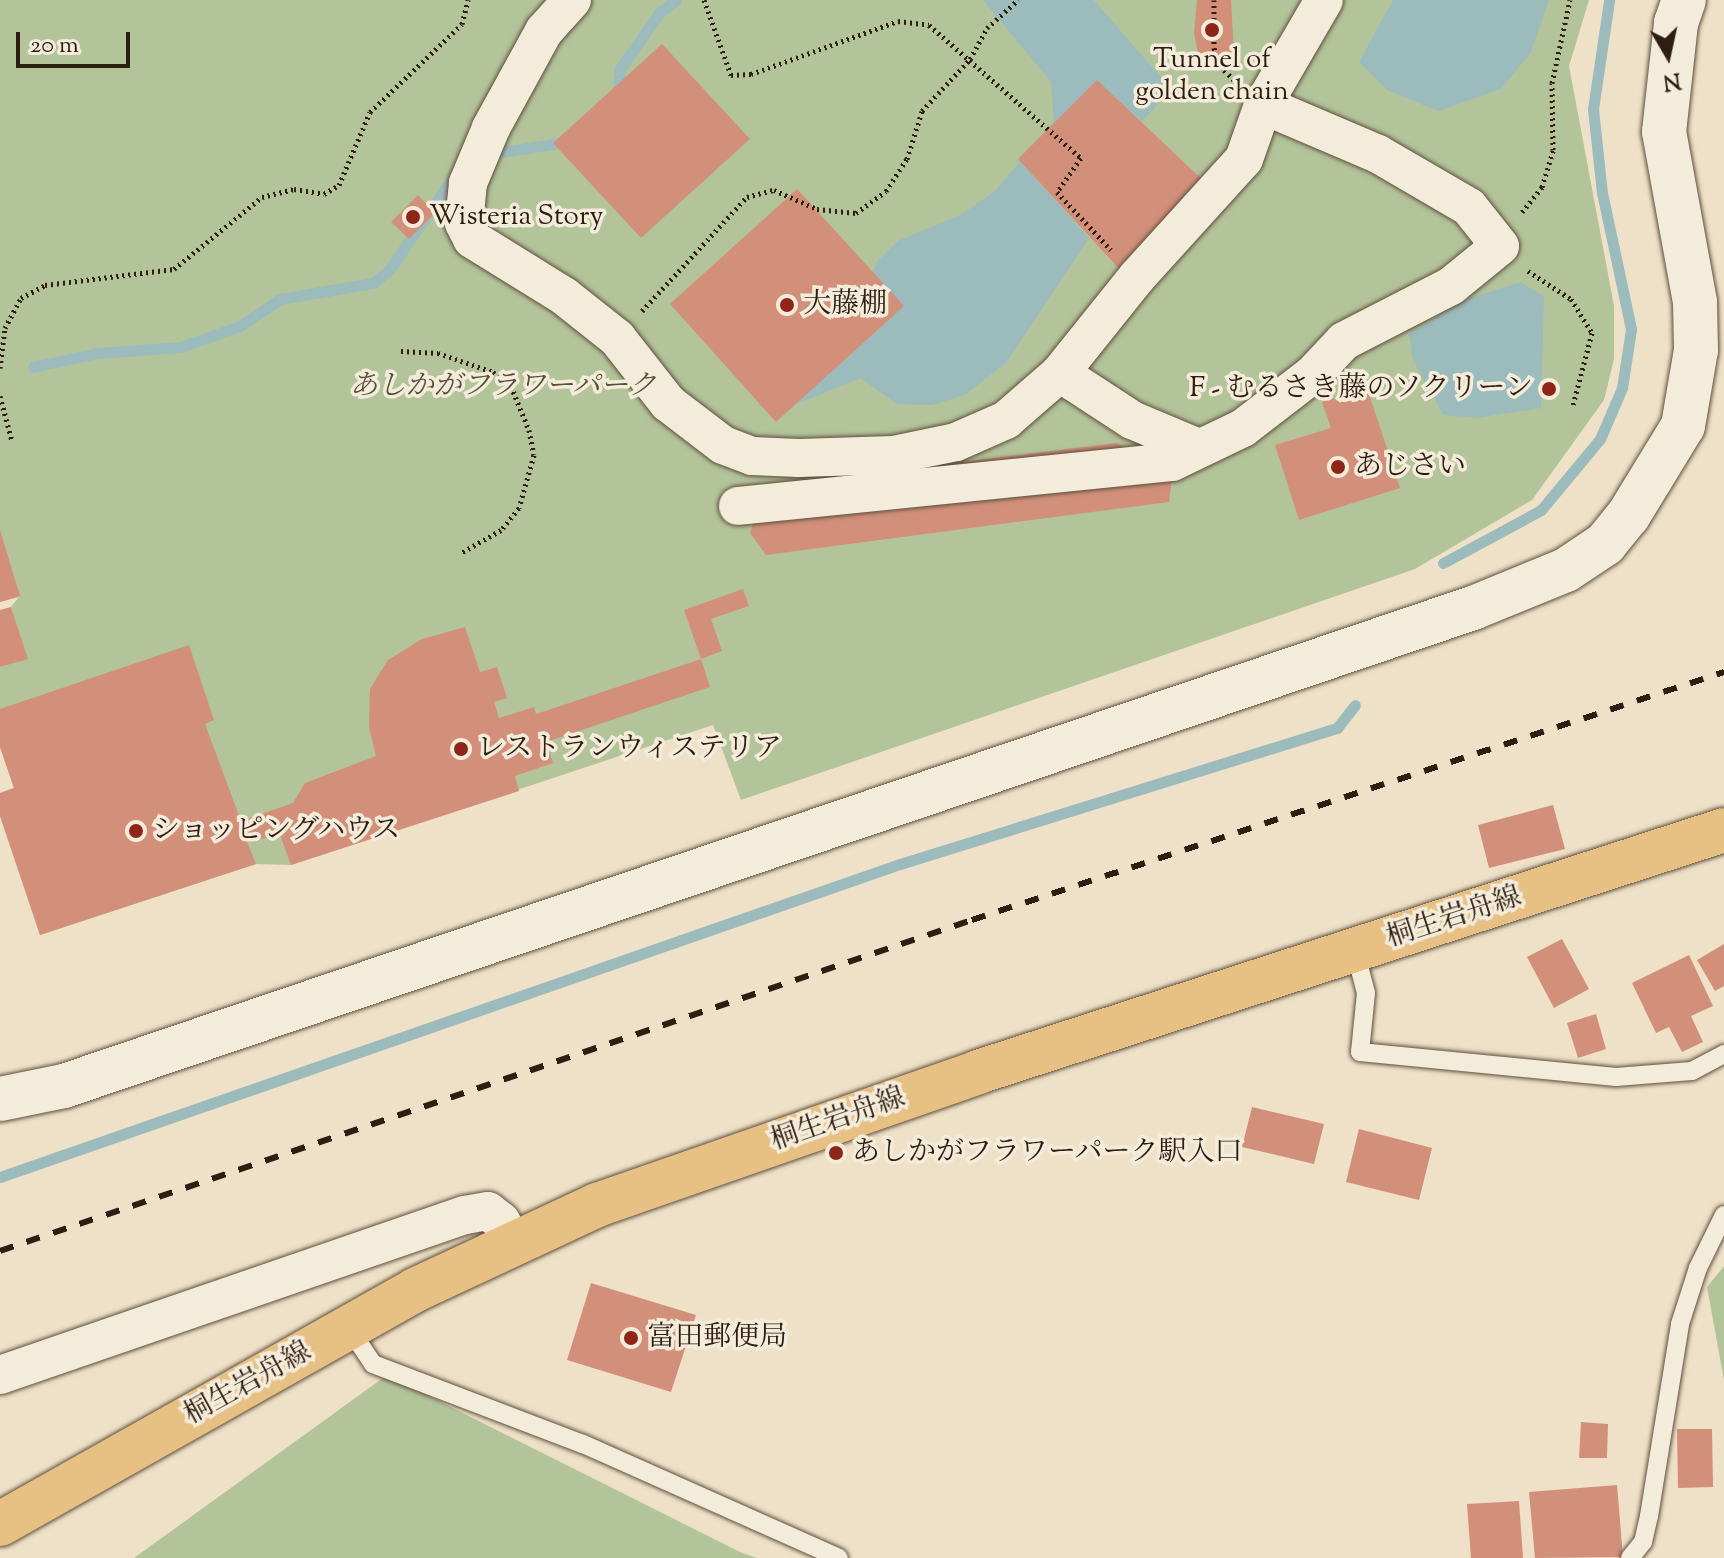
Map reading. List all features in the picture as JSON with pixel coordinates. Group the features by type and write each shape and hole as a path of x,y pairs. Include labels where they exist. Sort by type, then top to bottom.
{"main road":[{"name":"桐生岩舟線","path":"0,1524 349,1328 513,1243 736,1154 1724,830"}],"street":[{"path":"572,0 544,31 491,128 468,183 462,212 472,239 564,296 617,338 668,403 723,445 752,456 893,455 956,442 1006,420 1060,373 1137,277 1244,159 1263,105 1324,0"},
{"path":"0,1116 64,1086 1473,608 1553,575 1605,544 1628,516 1707,390 1695,302 1664,132 1676,23 1684,0"},
{"path":"752,456 731,515 1172,462 1243,428 1313,374 1344,341 1451,286 1500,246 1469,207 1378,154 1263,105"},
{"path":"1060,373 1132,420 1199,448"},
{"path":"0,1099 64,1086"},
{"path":"0,1375 465,1215 488,1211 501,1221 513,1243"}],"lane":[{"path":"1355,951 1366,993 1360,1052 1616,1077 1692,1071 1724,1054"},
{"path":"1630,1558 1643,1542 1649,1516 1680,1324 1698,1268 1724,1215"},
{"path":"349,1328 373,1364 583,1444 839,1558"}],"path":[{"path":"0,368 5,328 21,298 45,285 174,269 262,197 294,189 324,194 339,185 370,112 462,24 468,0"},
{"path":"704,0 731,75 751,74 898,21 929,25 1081,158 1057,192 1137,277"},
{"path":"617,338 747,197 774,190 817,209 856,213 886,191 907,159 922,111 970,59 987,28 1018,0"},
{"path":"1214,0 1214,48 1220,66 1263,105"},
{"path":"1570,0 1552,83 1553,150 1542,187 1500,246 1571,299 1592,333 1573,405"},
{"path":"401,351 438,353 493,372 511,386 525,419 534,455 519,508 501,530 461,553"},
{"path":"0,396 12,441"}],"green space":[{"name":"あしかがフラワーパーク","path":"0,0 1589,0 1569,66 1614,306 1614,359 1604,400 1532,500 1415,569 741,800 713,725 291,865 256,864 40,935 0,816 0,793 14,788 0,747 0,667 27,658 11,607 19,597 0,602"},
{"path":"1724,1266 1724,1380 1707,1287"},
{"path":"387,1375 740,1552 757,1558 134,1558"}],"water":[{"path":"983,0 1094,0 1165,82 1164,97 1142,122 1114,96 1035,178 1089,238 1006,363 965,395 932,405 897,404 861,378 799,403 758,406 868,286 876,262 898,241 962,214 996,190 1054,122 1051,82"},
{"path":"1393,0 1549,0 1531,52 1501,89 1438,111 1387,90 1359,62"},
{"path":"1521,282 1544,297 1541,408 1477,418 1443,415 1413,360 1409,334 1465,300"}],"building":[{"name":"Tunnel of golden chain","path":"1197,0 1231,0 1234,55 1200,63 1194,33"},
{"path":"662,44 750,139 641,238 553,143"},
{"path":"1097,80 1210,187 1124,274 1018,159"},
{"name":"大藤棚","path":"797,189 904,306 776,422 670,304"},
{"name":"Wisteria Story","path":"418,195 435,213 409,239 391,222"},
{"name":"あじさい","path":"1367,388 1400,488 1299,520 1275,445 1331,428 1322,402"},
{"path":"1117,443 1172,477 1169,502 766,555 750,533 765,486"},
{"path":"0,530 20,596 0,602"},
{"path":"743,589 749,606 711,619 722,651 701,659 684,610"},
{"path":"11,607 28,659 0,667 0,610"},
{"path":"465,627 480,672 497,667 507,698 494,702 499,718 534,707 536,714 701,659 710,687 546,742 553,763 515,776 519,791 291,865 280,835 247,842 256,864 40,935 0,816 0,793 14,788 0,747 0,709 189,645 214,720 205,724 241,821 293,803 305,783 376,756 369,727 370,689 388,660 422,639"},
{"path":"1553,805 1565,849 1489,868 1478,825"},
{"path":"1562,939 1589,989 1554,1008 1527,957"},
{"path":"1724,944 1724,986 1715,991 1697,960"},
{"path":"1689,955 1713,1006 1691,1016 1703,1042 1682,1052 1669,1027 1656,1033 1632,983"},
{"path":"1596,1014 1606,1049 1578,1058 1567,1023"},
{"path":"1252,1107 1324,1124 1314,1164 1242,1147"},
{"path":"1359,1129 1432,1148 1419,1200 1346,1182"},
{"name":"富田郵便局","path":"591,1283 696,1315 671,1392 567,1360"},
{"path":"1581,1422 1608,1424 1607,1458 1579,1458"},
{"path":"1677,1429 1712,1429 1713,1487 1678,1488"},
{"path":"1617,1485 1623,1557 1535,1558 1529,1492"},
{"path":"1519,1501 1523,1558 1471,1558 1467,1504"}],"waterway":[{"path":"618,95 620,69 659,13 676,0"},
{"path":"1443,563 1541,510 1600,439 1622,388 1631,329 1602,193 1593,109 1609,0"},
{"path":"489,154 566,142"},
{"path":"33,367 97,353 181,347 240,326 280,299 373,283 389,270 459,169"},
{"path":"0,1177 900,864 1337,728 1355,705"}],"railway":[{"path":"0,1251 972,920 1724,672"}],"place":[{"name":"Tunnel of golden chain","path":"1212,30"},
{"name":"Wisteria Story","path":"413,217"},
{"name":"大藤棚","path":"787,305"},
{"name":"F - むるさき藤のソクリーン","path":"1549,389"},
{"name":"あじさい","path":"1338,467"},
{"name":"レストランウィステリア","path":"461,749"},
{"name":"ショッピングハウス","path":"136,831"},
{"name":"あしかがフラワーパーク駅入口","path":"836,1153"},
{"name":"富田郵便局","path":"631,1338"}]}
